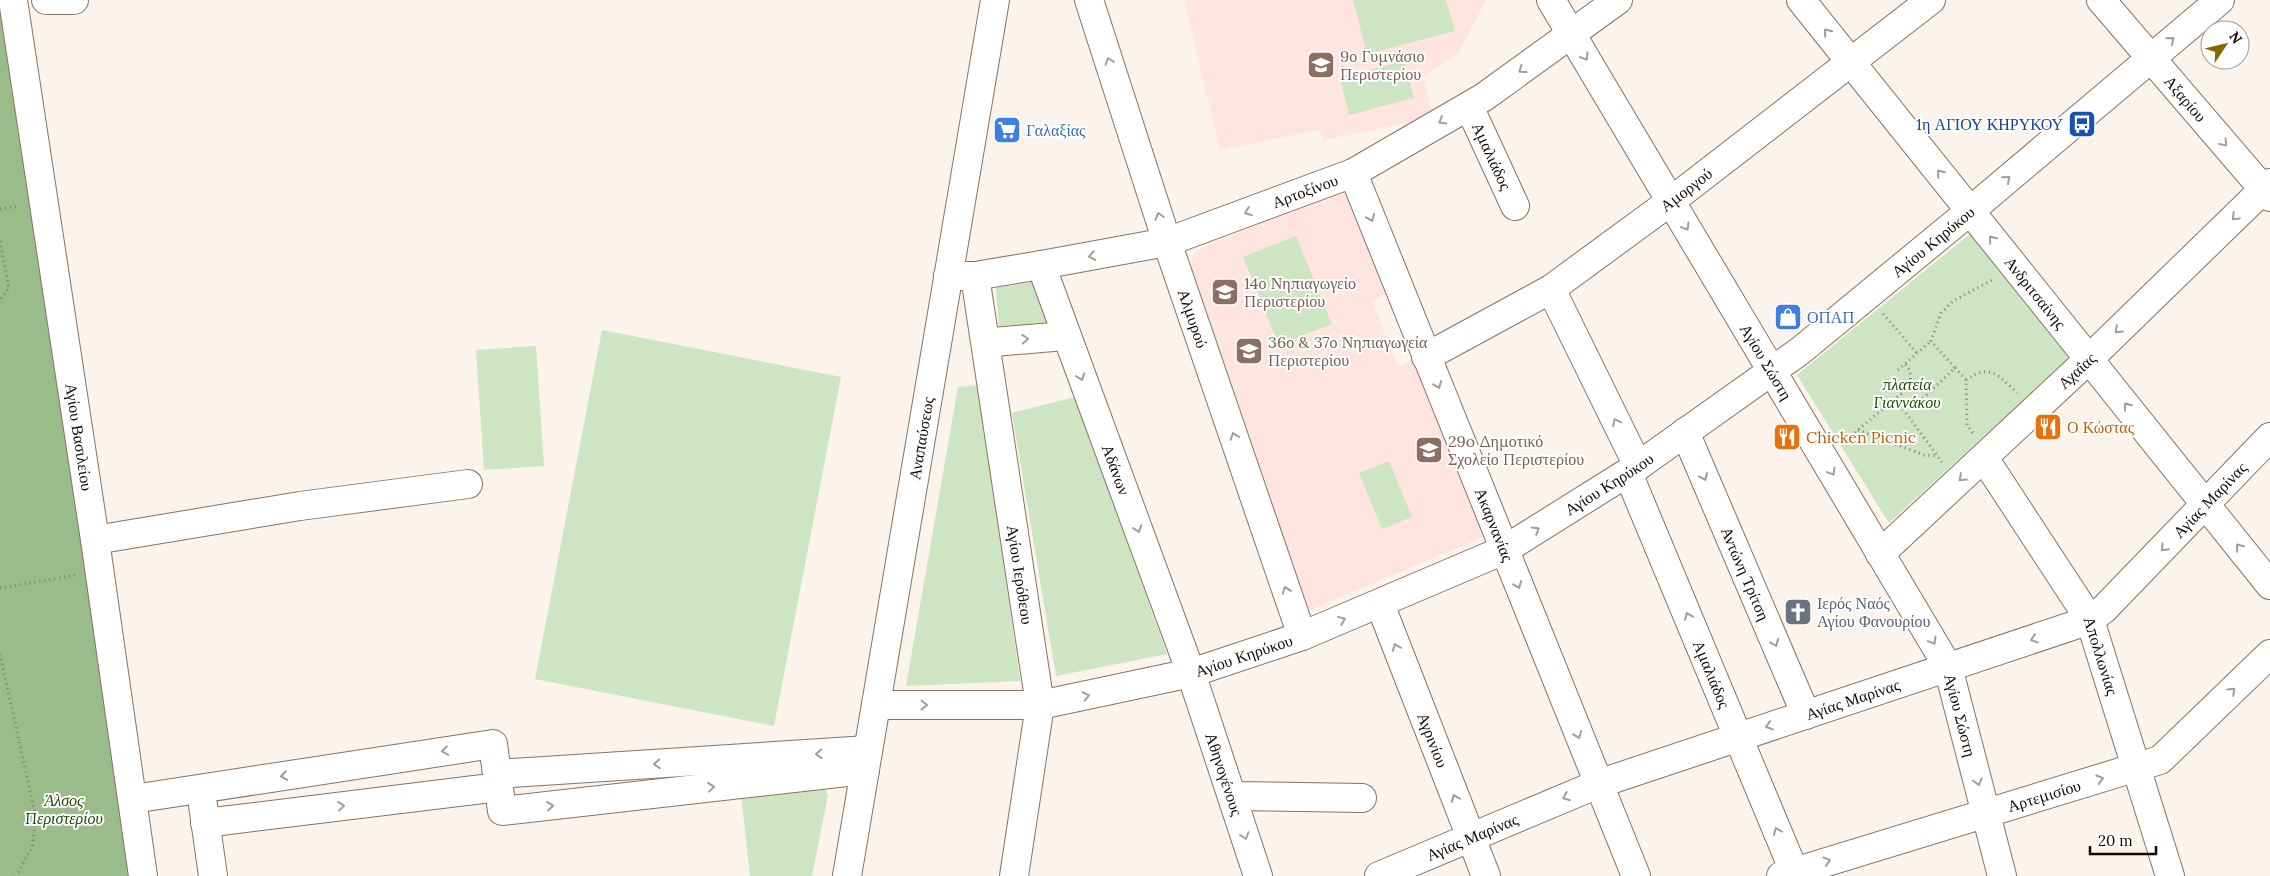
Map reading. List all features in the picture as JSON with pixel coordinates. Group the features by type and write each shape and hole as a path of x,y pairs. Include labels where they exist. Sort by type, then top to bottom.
{"street":[{"name":"Αγίου Βασιλείου","path":"13,0 81,458 96,540 143,876"},
{"path":"46,0 74,0"},
{"name":"Αναπαύσεως","path":"847,876 995,0"},
{"name":"Αλμυρού","path":"1089,0 1167,242 1302,636"},
{"name":"Αγίου Σώστη","path":"1551,0 1948,667 2002,876"},
{"name":"Αρτοξίνου","path":"948,276 975,276 1167,242 1353,173 1469,106 1618,0"},
{"name":"Ανδριτσαίνης","path":"1801,0 2270,585"},
{"name":"Αμοργού","path":"1426,356 1551,289 1671,201 1931,0"},
{"name":"Αξαρίου","path":"2101,0 2268,190"},
{"name":"Αγίου Κηρύκου","path":"876,706 1040,705 1191,673 1302,636 1504,550 1633,469 1772,372 1970,211 2220,0"},
{"name":"Αμαλιάδος","path":"1469,106 1515,206"},
{"name":"Ακαρνανίας","path":"1353,173 1636,876"},
{"name":"Αχαΐας","path":"1880,554 2268,190"},
{"name":"Αδάνων","path":"1041,265 1191,673"},
{"name":"Αγίου Ιερόθεου","path":"975,276 1040,705 1014,876"},
{"name":"Αμαλιάδος","path":"1551,289 1633,469 1790,874"},
{"path":"985,338 993,342 1066,336"},
{"name":"Αντώνη Τρίτση","path":"1685,432 1806,715"},
{"name":"Αγίας Μαρίνας","path":"1379,876 1598,784 2090,620 2206,505 2270,437"},
{"name":"Απολλωνίας","path":"1986,456 2090,620 2170,876"},
{"path":"96,540 300,506 468,484"},
{"name":"Αγρινίου","path":"1380,604 1486,876"},
{"name":"Αρτεμισίου","path":"1790,874 1986,812 2160,760 2270,654"},
{"name":"Αθηνογένους","path":"1191,673 1258,876"},
{"path":"133,799 493,744 502,811 866,760"},
{"path":"205,823 498,780 866,760"},
{"path":"200,789 213,876"},
{"path":"1232,796 1362,798"}],"path":[{"path":"0,241 9,288 0,300"},
{"path":"1898,370 1931,341 1941,313 1953,301 2016,268"},
{"path":"1868,295 1917,354"},
{"path":"1931,341 1966,380 1967,425 1986,456"},
{"path":"1823,457 1911,386 1910,371 1904,364"},
{"path":"1896,400 1916,405 1955,368"},
{"path":"1966,380 1977,372 1999,375 2035,410"},
{"path":"1896,400 1957,483"},
{"path":"1858,430 1924,455 1937,457"},
{"path":"0,588 100,572"},
{"path":"0,654 36,818 32,847 16,876"}],"shaded area":[{"name":"9ο Γυμνάσιο Περιστερίου","path":"1184,0 1486,0 1458,54 1423,77 1432,110 1413,122 1324,140 1318,130 1220,150"},
{"path":"1346,190 1387,294 1372,301 1398,367 1413,361 1483,537 1303,613 1190,269 1193,255 1201,248"}],"green space":[{"path":"1353,0 1446,0 1455,31 1367,54"},
{"name":"Άλσος Περιστερίου","path":"0,2 138,876 0,876"},
{"path":"1404,61 1414,98 1349,115 1340,78"},
{"name":"πλατεία Γιαννάκου","path":"1971,233 2069,358 1889,523 1797,375"},
{"path":"1296,236 1332,324 1279,345 1243,257"},
{"path":"1033,282 1050,327 999,330 996,288"},
{"path":"602,330 841,377 774,726 535,679"},
{"path":"536,346 544,466 484,470 476,350"},
{"path":"979,385 1020,681 906,686 958,387"},
{"path":"1075,397 1167,654 1056,676 1012,413"},
{"path":"1389,461 1412,517 1382,529 1359,473"},
{"path":"823,785 828,795 812,876 750,876 741,795"}],"place":[{"name":"9ο Γυμνάσιο Περιστερίου","path":"1321,65"},
{"name":"1η ΑΓΙΟΥ ΚΗΡΥΚΟΥ","path":"2082,124"},
{"name":"Γαλαξίας","path":"1007,130"},
{"name":"14ο Νηπιαγωγείο Περιστερίου","path":"1225,292"},
{"name":"ΟΠΑΠ","path":"1788,317"},
{"name":"36ο & 37ο Νηπιαγωγεία Περιστερίου","path":"1249,351"},
{"name":"Ο Κώστας","path":"2048,427"},
{"name":"Chicken Picnic","path":"1787,437"},
{"name":"29o Δημοτικό Σχολείο Περιστερίου","path":"1429,450"},
{"name":"Ιερός Ναός Αγίου Φανουρίου","path":"1798,612"}]}
